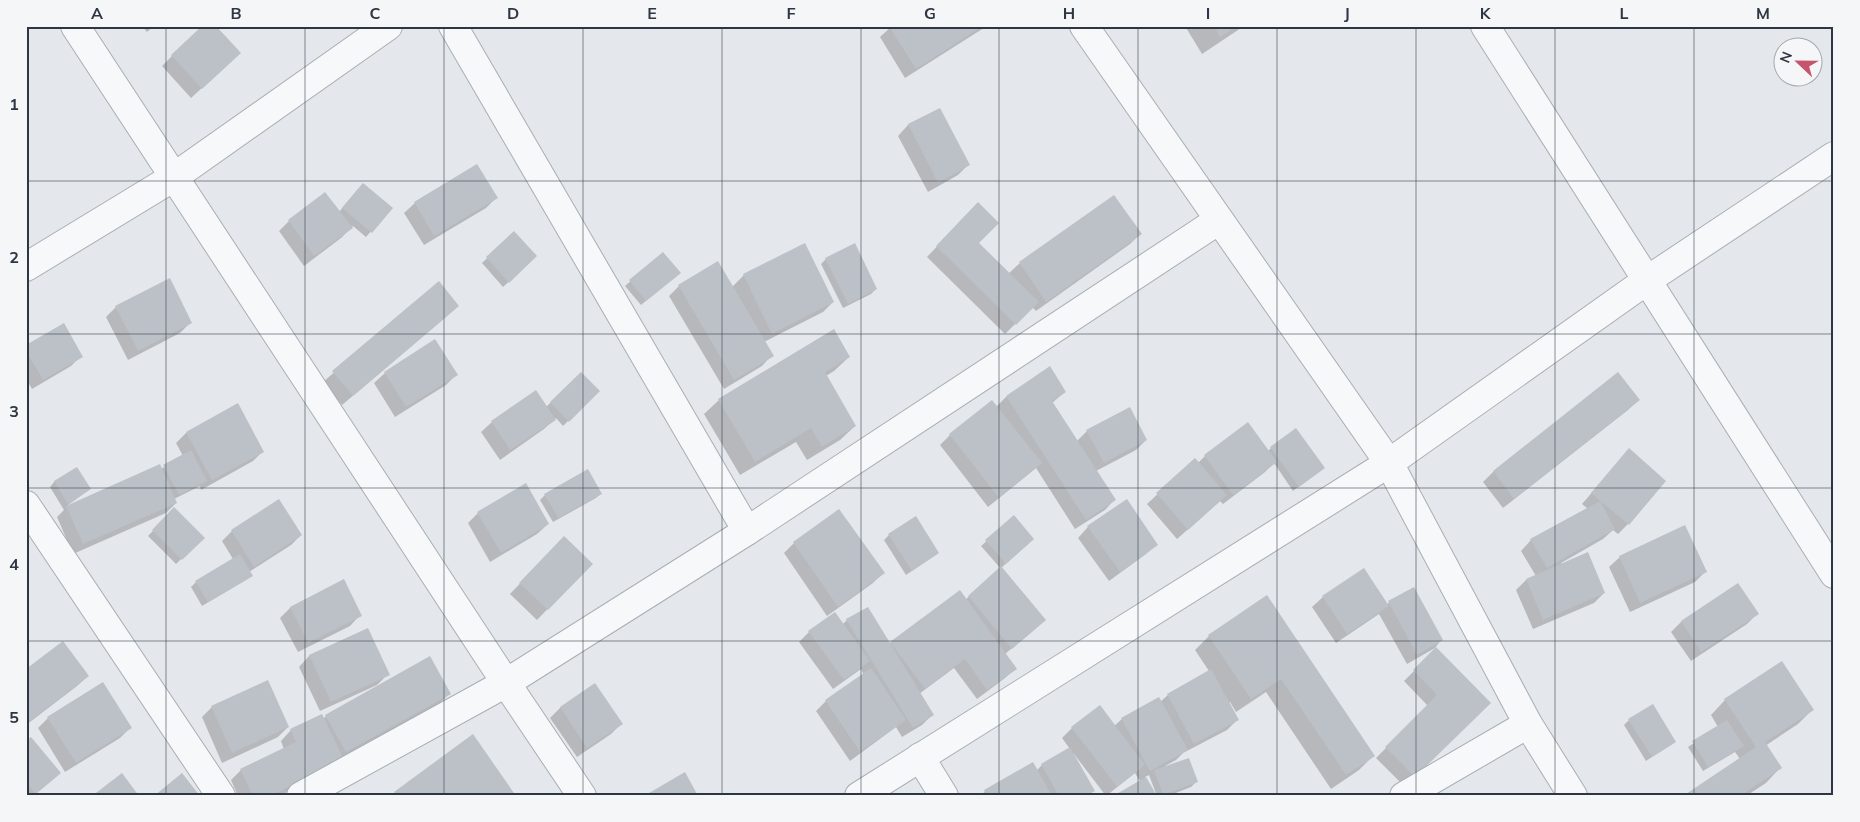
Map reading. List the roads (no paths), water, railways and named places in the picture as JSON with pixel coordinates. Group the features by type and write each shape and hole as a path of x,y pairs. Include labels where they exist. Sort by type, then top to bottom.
{"street":[{"path":"75,26 582,796"},
{"path":"26,267 174,177 388,26"},
{"path":"453,26 747,531"},
{"path":"1084,26 1389,463 1528,724 1573,796"},
{"path":"1485,26 1834,574"},
{"path":"859,796 1389,463 1646,281 1834,156"},
{"path":"301,796 506,683 747,531 1220,220"},
{"path":"26,505 221,796"},
{"path":"1404,796 1528,724"},
{"path":"920,757 944,796"}]}
